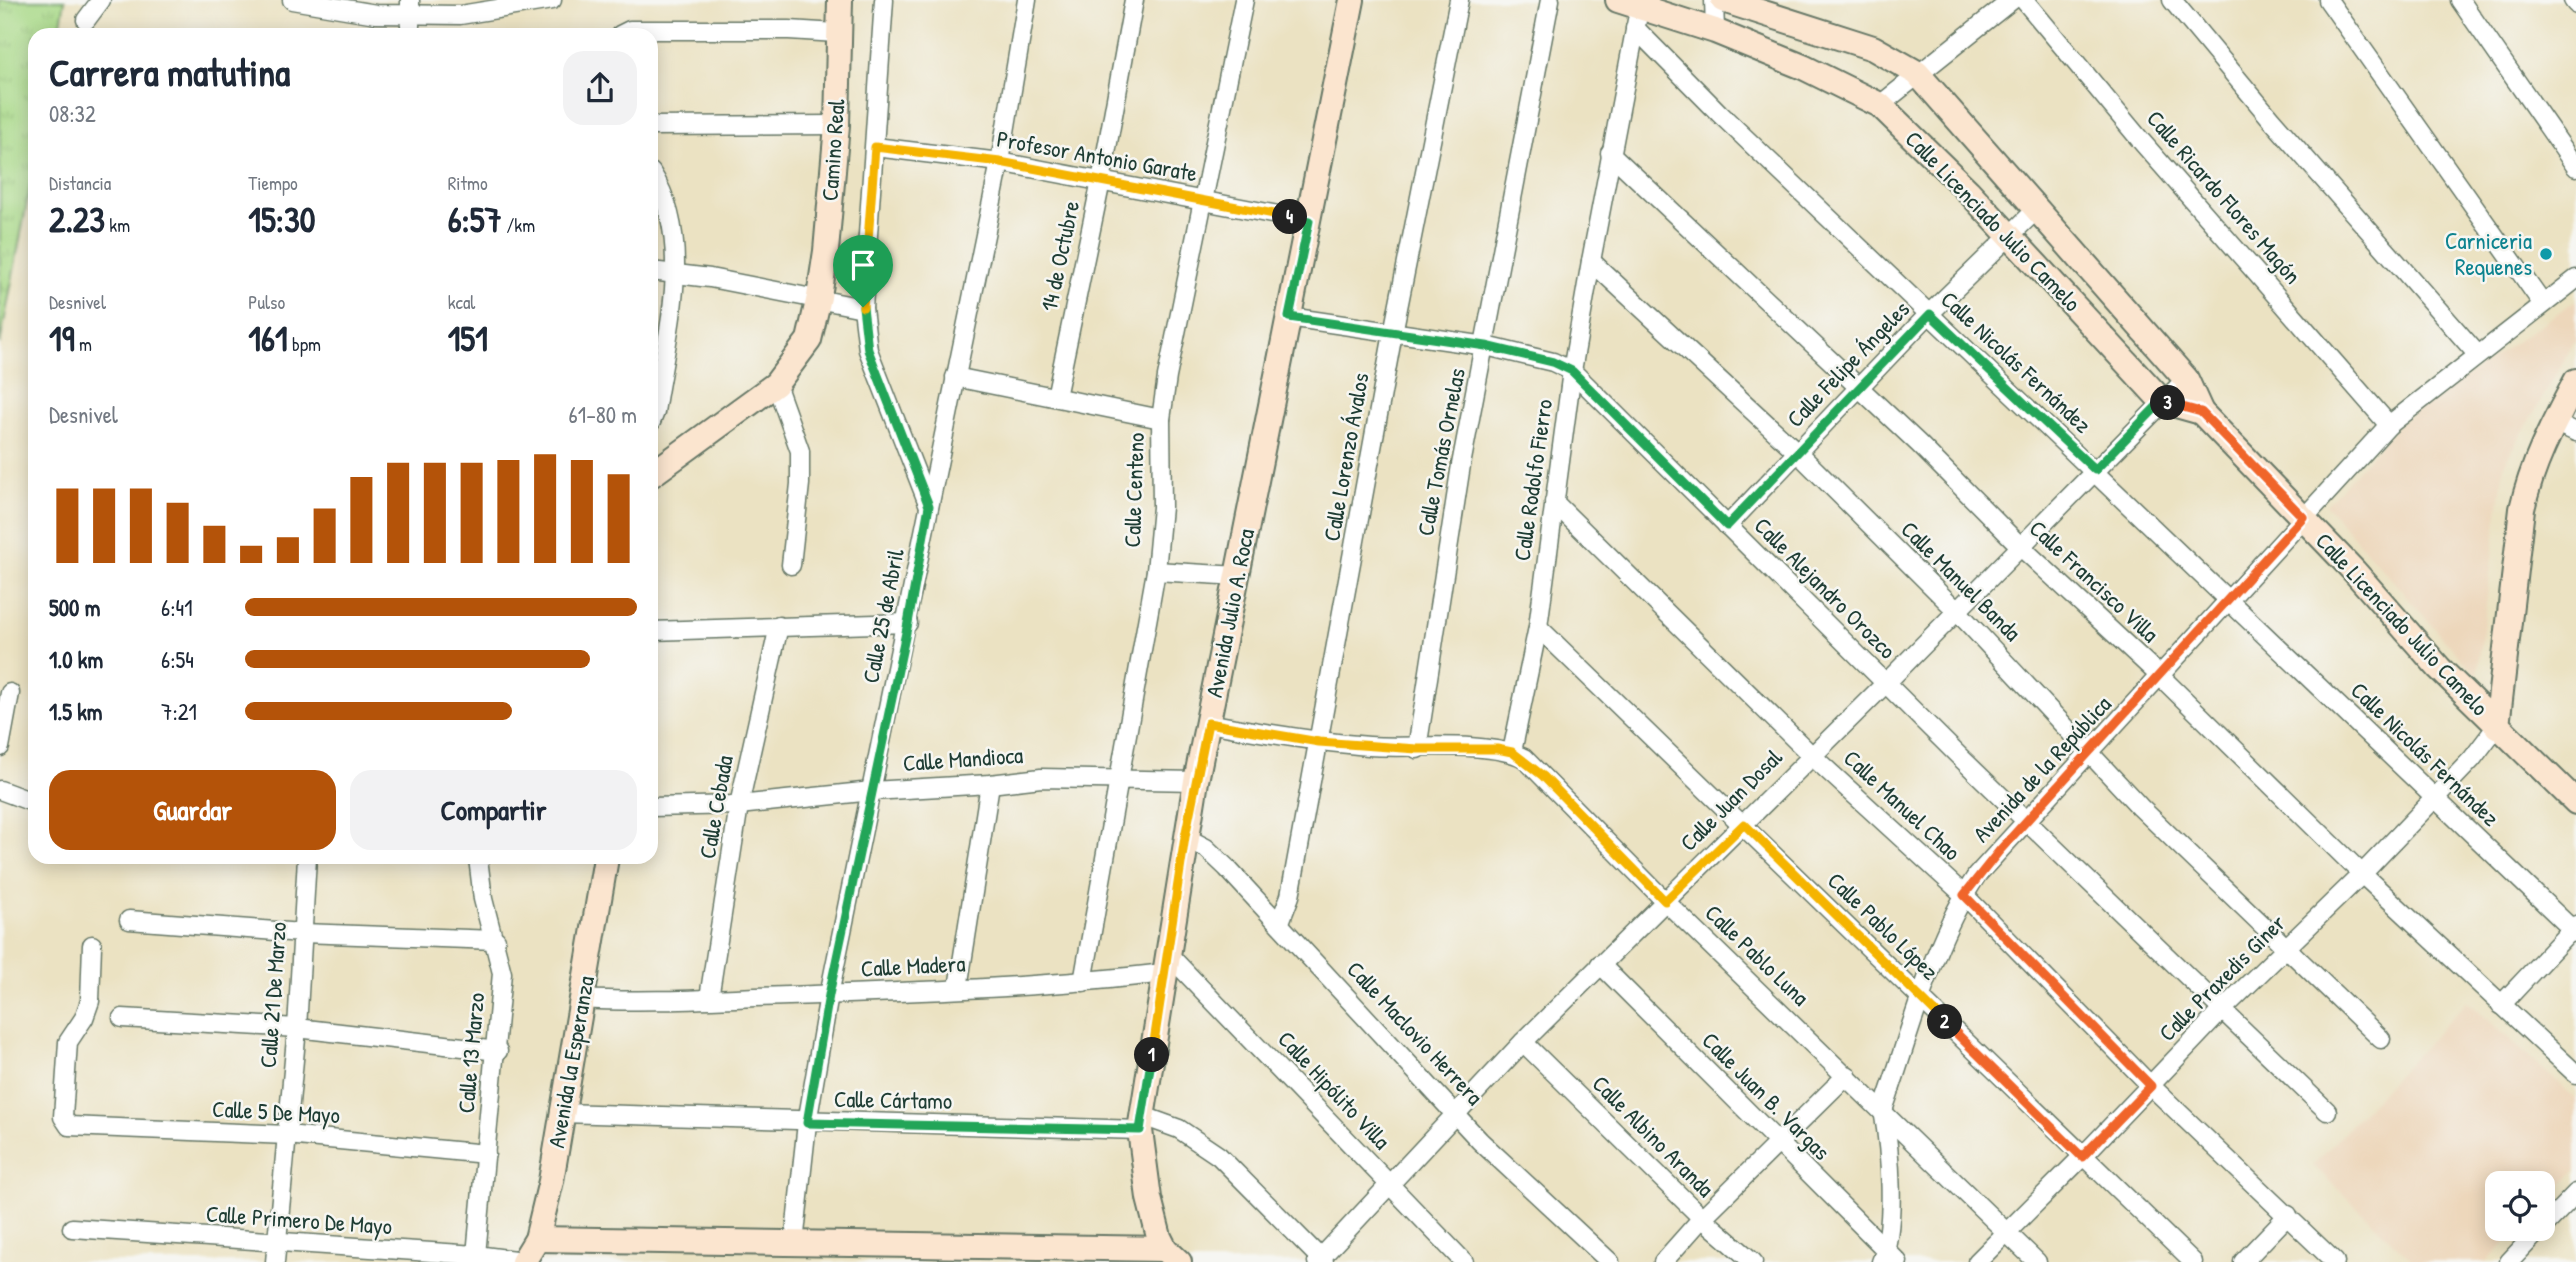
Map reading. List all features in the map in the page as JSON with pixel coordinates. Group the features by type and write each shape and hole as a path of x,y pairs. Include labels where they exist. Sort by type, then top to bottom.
{"street":[{"path":"86,20 101,0"},
{"path":"292,0 320,1 376,14 410,8 460,16 552,0"},
{"name":"Camino Real","path":"658,463 776,384 809,340 820,297 837,125 837,33 840,0"},
{"name":"Camino Real","path":"884,0 863,307 868,350 929,506"},
{"name":"Calle 25 de Abril","path":"794,1243 807,1123 829,995 908,623 929,506 1000,162 1027,0"},
{"name":"14 de Octubre","path":"1056,397 1101,181 1134,0"},
{"name":"Calle Centeno","path":"1083,982 1156,571 1162,507 1161,419 1178,314 1244,0"},
{"name":"Avenida Julio A. Roca","path":"1172,1256 1149,1198 1142,1123 1185,837 1352,0"},
{"name":"Calle Lorenzo Ávalos","path":"1280,922 1290,896 1393,333 1460,0"},
{"name":"Calle Tomás Ornelas","path":"1417,749 1461,466 1550,0"},
{"path":"1714,0 1715,31"},
{"name":"Calle Licenciado Julio Camelo","path":"1723,0 1873,48 1917,73 2186,379 2201,412 2303,517 2438,668 2576,803"},
{"path":"1880,105 2012,0"},
{"name":"Calle Ricardo Flores Magón","path":"2024,0 2091,82 2389,425"},
{"path":"2172,0 2271,119 2477,354"},
{"path":"2328,0 2542,303"},
{"path":"2460,0 2576,167"},
{"path":"410,8 410,28"},
{"name":"Calle Licenciado Julio Camelo","path":"1631,12 1715,31 1803,67 1880,105 1935,157 2162,401"},
{"name":"Calle Rodolfo Fierro","path":"1512,752 1538,627 1572,371 1610,153 1631,12"},
{"name":"Calle Nicolás Fernández","path":"1631,12 1930,314 2575,929"},
{"path":"658,30 789,30 837,33"},
{"path":"658,126 837,125"},
{"name":"Profesor Antonio Garate","path":"875,147 1000,162 1309,221"},
{"name":"Calle Francisco Villa","path":"1610,153 1861,388 2021,547 2160,676 2362,874 2576,1074"},
{"path":"658,184 672,215 675,273 658,391"},
{"name":"Calle Felipe Ángeles","path":"1727,526 1930,314 2037,209"},
{"name":"Calle Manuel Banda","path":"1591,261 1797,452 1958,611 2140,807 2381,1039"},
{"path":"658,272 820,297 863,307"},
{"name":"Avenida de la República","path":"1888,1258 1889,1190 1883,1110 1921,998 1964,895 1977,875 2389,425 2576,279"},
{"name":"Calle Alejandro Orozco","path":"1289,317 1486,346 1553,362 1572,371 1886,683 2327,1111"},
{"path":"955,377 1161,419"},
{"name":"Calle Juan Dosal","path":"1321,1261 1455,1112 1523,1042 1958,611 2186,379"},
{"path":"2497,726 2522,509 2538,451 2565,427 2576,380"},
{"path":"776,384 800,451 791,565"},
{"path":"2162,401 2201,412"},
{"name":"Calle Manuel Chao","path":"1554,502 1811,755 1964,895 2151,1086 2335,1262"},
{"path":"1156,571 1238,576"},
{"path":"658,631 908,623"},
{"name":"Calle Cebada","path":"709,998 739,805 779,626"},
{"name":"Calle Pablo López","path":"1538,627 2193,1262"},
{"path":"0,747 10,693"},
{"path":"1208,723 1319,742 1417,749 1497,749 1512,752"},
{"name":"Calle Praxedis Giner","path":"1978,1262 2223,1009 2362,874 2472,759 2497,726"},
{"name":"Calle Pablo Luna","path":"1512,752 1543,776 1665,901 1883,1110 2036,1262"},
{"name":"Calle Mandioca","path":"658,807 739,805 873,790 990,784 1041,778 1118,777 1196,781"},
{"path":"958,988 990,784"},
{"path":"0,790 28,800"},
{"name":"Calle Maclovio Herrera","path":"1185,837 1206,848 1280,922 1516,1175 1610,1262"},
{"name":"Calle 21 De Marzo","path":"276,1253 297,1028 307,864"},
{"name":"Calle 13 Marzo","path":"476,1255 498,1051 502,973 484,899 479,864"},
{"name":"Avenida la Esperanza","path":"523,1261 537,1239 551,1181 605,864"},
{"path":"129,920 302,933 496,940"},
{"path":"2501,1005 2575,929"},
{"name":"Calle 5 De Mayo","path":"92,945 90,1001 84,1018 68,1042 64,1121 74,1127 287,1135 486,1154"},
{"name":"Calle Madera","path":"580,999 648,1003 1083,982 1166,963"},
{"name":"Calle Hipólito Villa","path":"1166,963 1464,1262"},
{"name":"Calle Juan B. Vargas","path":"1600,964 1780,1143 1888,1258"},
{"path":"122,1018 297,1028 498,1051"},
{"name":"Calle Albino Aranda","path":"1523,1042 1702,1218 1753,1262"},
{"path":"1663,1262 1702,1218 1847,1075"},
{"name":"Calle Cártamo","path":"561,1113 807,1123 1142,1123 1179,1129 1219,1156 1321,1261"},
{"path":"2555,1217 2573,1202"},
{"path":"2243,1262 2288,1215"},
{"name":"Calle Primero De Mayo","path":"72,1228 276,1253 476,1255 523,1261"},
{"path":"537,1239 684,1252 715,1252 794,1243 854,1254 1172,1256"},
{"path":"2509,1262 2529,1241"}],"shaded area":[{"path":"2576,300 2576,339 2504,465 2477,676 2326,505 2401,422"},
{"path":"2467,1001 2576,1099 2576,1170 2555,1192 2555,1171 2485,1171 2485,1241 2507,1241 2486,1262 2414,1262 2313,1165"}],"green space":[{"path":"0,0 65,0 60,28 28,28 28,197 0,344"}],"place":[{"name":"Carniceria Requenes","path":"2546,254"}],"route":[{"path":"875,147 1000,162 1309,221 1289,317 1486,346 1553,362 1572,371 1727,526 1930,314 2095,470 2162,401 2201,412 2303,517 1977,875 1964,895 2151,1086 2082,1157 1744,824 1665,901 1543,776 1524,758 1512,752 1497,749 1417,749 1319,742 1208,723 1185,837 1140,1130 807,1123 829,995 908,623 929,506 868,350 863,307 875,147"}]}
